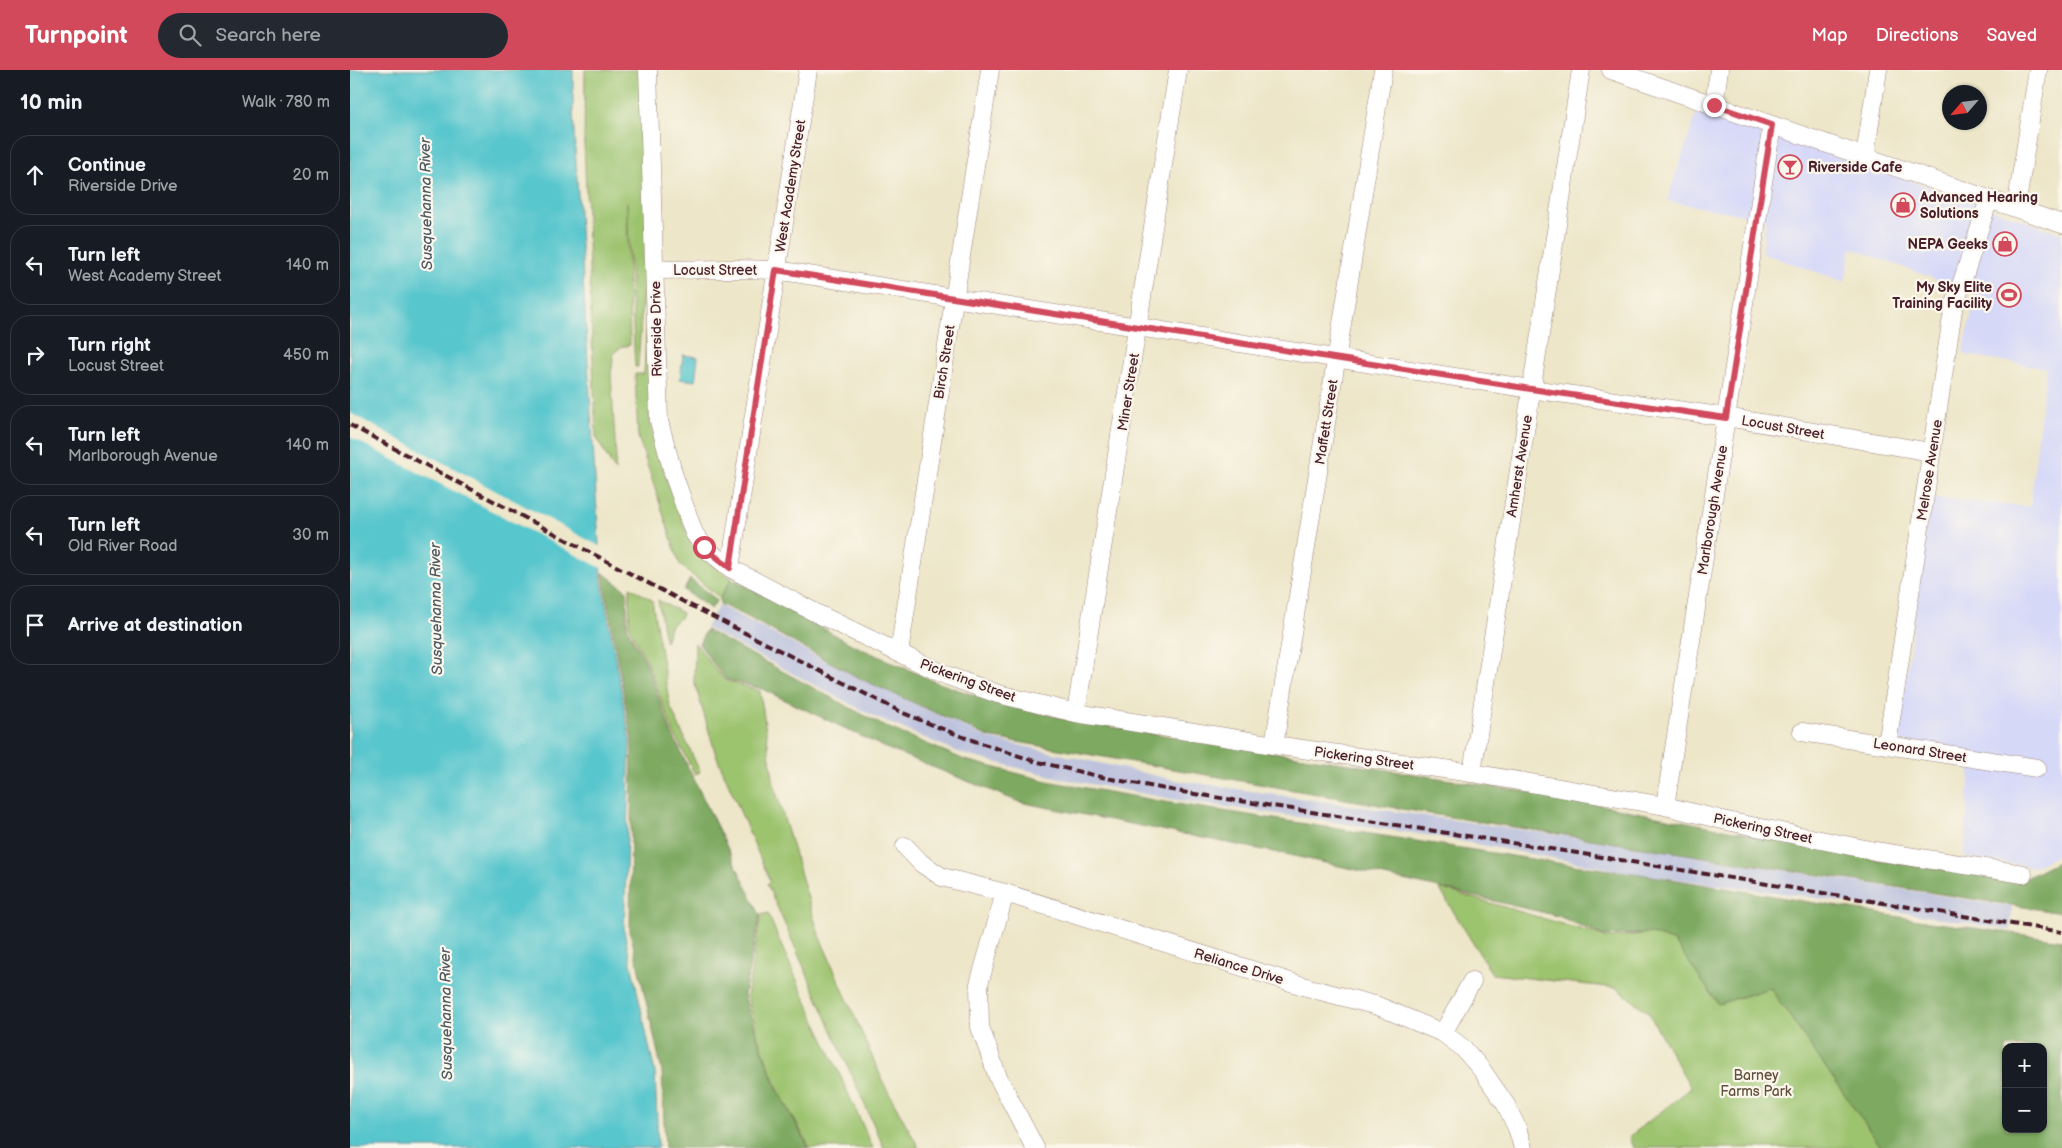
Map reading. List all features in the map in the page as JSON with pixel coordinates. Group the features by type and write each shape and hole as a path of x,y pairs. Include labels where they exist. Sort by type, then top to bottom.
{"street":[{"name":"Riverside Drive","path":"648,70 658,421 664,447 694,533 704,547 730,568"},
{"name":"West Academy Street","path":"730,568 808,70"},
{"name":"Birch Street","path":"899,654 990,70"},
{"name":"Miner Street","path":"1076,713 1178,70"},
{"name":"Maffett Street","path":"1274,745 1383,70"},
{"name":"Amherst Avenue","path":"1472,773 1581,70"},
{"path":"1611,70 2062,224"},
{"path":"1714,105 1719,70"},
{"path":"1865,156 1878,70"},
{"path":"2016,208 2038,70"},
{"name":"Marlborough Avenue","path":"1665,806 1772,125"},
{"name":"Melrose Avenue","path":"1887,745 1954,310 1989,199"},
{"name":"Locust Street","path":"655,270 776,270 1138,328 1726,418 1931,452"},
{"name":"Pickering Street","path":"730,568 816,613 948,676 998,694 1076,713 1274,745 1472,773 1665,806 1727,821 1876,850 2022,874"},
{"name":"Leonard Street","path":"1802,732 2037,768"},
{"name":"Reliance Drive","path":"905,846 920,863 942,876 1005,893 1313,988 1378,1006 1442,1033 1462,1048 1482,1070 1506,1105 1517,1128 1523,1148"},
{"path":"1005,893 979,984 980,1027 998,1077 1035,1148"},
{"path":"1442,1033 1472,981"}],"shaded area":[{"path":"1697,112 1886,172 2062,234 2062,853 2033,867 1964,857 1971,753 1898,741 1930,498 2030,507 2046,368 1966,355 1963,352 1976,294 1851,248 1845,282 1762,253 1766,219 1667,201"},
{"path":"719,605 858,678 988,738 1175,780 1619,844 2012,907 2010,930 1804,896 1640,874 1432,836 1178,800 1068,780 965,755 875,717 706,628"}],"green space":[{"path":"585,70 641,70 648,288 643,289 638,367 635,367 627,202 630,345 621,347 614,353 611,374 616,458 615,471 596,437 584,143"},
{"path":"648,293 650,423 668,484 692,545 707,561 732,578 720,598 680,565 638,437 635,374 644,374"},
{"path":"602,572 627,591 627,628 646,663 672,734 760,915 744,995 757,1037 777,1089 809,1148 665,1148 662,1071 630,931 632,741"},
{"path":"732,578 853,645 936,682 999,704 1080,722 1560,797 1886,861 2020,881 2062,860 2062,913 1431,814 989,737 861,679 742,614 720,604 720,598"},
{"path":"690,579 717,600 711,609 684,590"},
{"path":"630,587 652,600 670,706 700,772 695,774 674,734 648,664 629,627"},
{"path":"658,600 682,613 681,617 671,625 665,641"},
{"path":"706,630 882,725 965,760 1047,781 1165,802 1557,863 1640,874 1930,922 2062,940 2062,1148 1882,1148 1770,988 1718,1004 1675,942 1649,933 1604,936 1558,916 1439,888 1289,855 1019,802 888,749 762,689 725,679 699,644"},
{"path":"695,643 724,680 760,691 774,785 819,935 885,1086 919,1148 884,1148 767,884 770,881 716,755 694,681"},
{"name":"Barney Farms Park","path":"1439,888 1610,938 1649,933 1675,942 1718,1004 1770,988 1882,1148 1633,1148 1629,1137 1691,1088 1648,1012 1616,988 1492,974"},
{"path":"768,913 873,1148 810,1148 778,1089 758,1037 747,996 761,915"}],"water":[{"name":"Susquehanna River","path":"350,70 573,70 573,113 601,577 630,741 624,931 655,1073 658,1148 350,1148"},
{"path":"683,355 698,357 695,381 680,379"}],"pier":[{"path":"350,413 601,547 603,569 350,437"}],"railway":[{"path":"350,425 682,601 903,713 963,737 1034,761 1106,778 1182,792 1577,853 2062,932"}],"place":[{"name":"Riverside Cafe","path":"1790,167"},
{"name":"Advanced Hearing Solutions","path":"1903,205"},
{"name":"NEPA Geeks","path":"2005,244"},
{"name":"My Sky Elite Training Facility","path":"2009,295"}],"route":[{"path":"704,547 730,568 776,270 1138,328 1726,418 1772,125 1714,105"}]}
